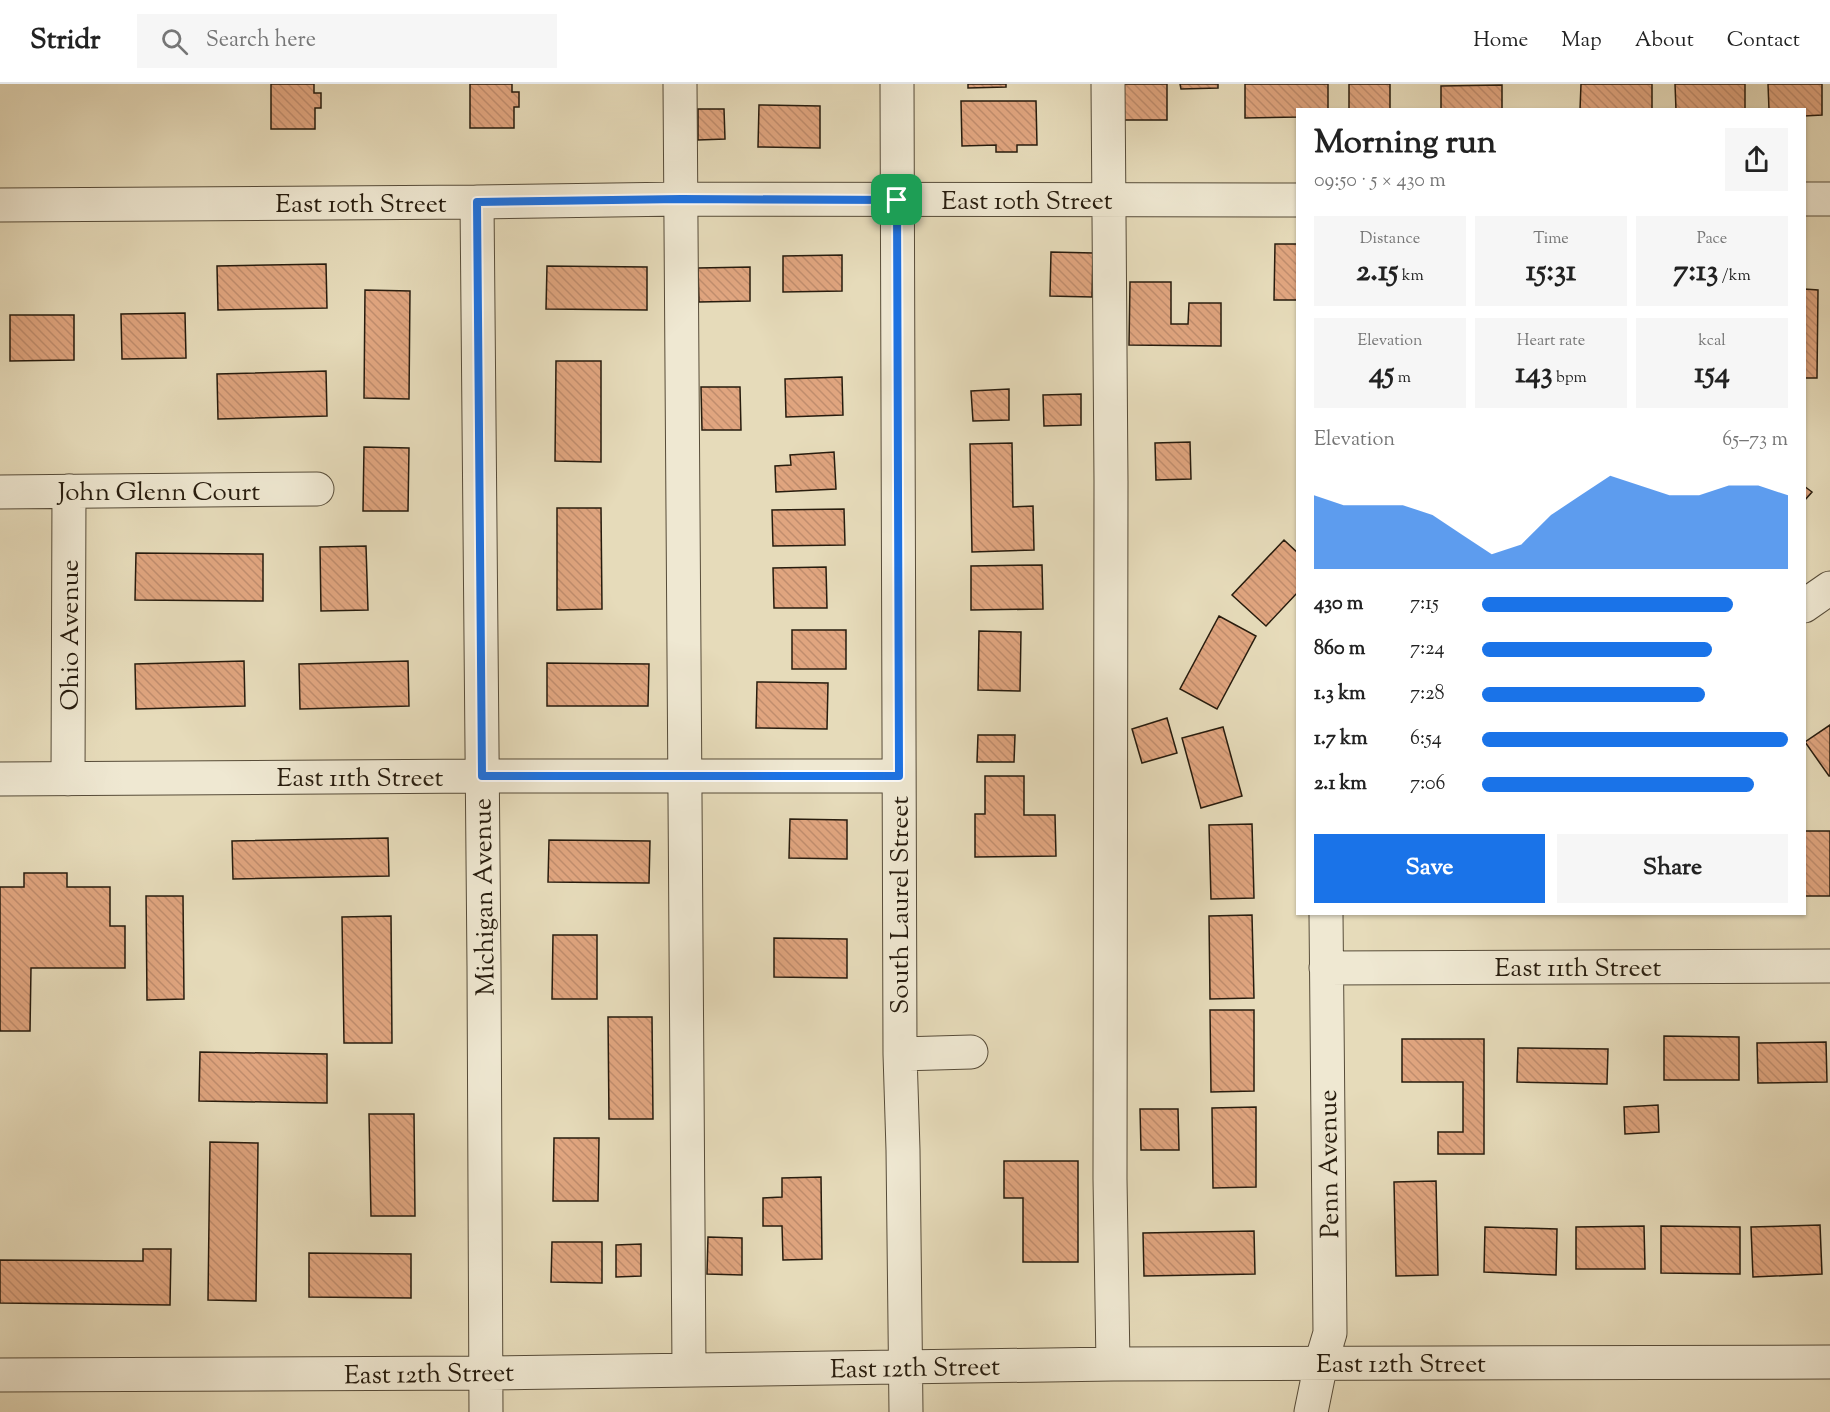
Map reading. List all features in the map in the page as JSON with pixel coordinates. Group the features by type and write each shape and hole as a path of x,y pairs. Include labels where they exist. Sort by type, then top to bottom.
{"street":[{"path":"680,84 689,1369"},
{"name":"South Laurel Street","path":"897,84 900,1054 906,1412"},
{"path":"1108,84 1111,470 1110,1143 1113,1364"},
{"name":"East 10th Street","path":"0,205 681,199 1296,200"},
{"path":"1806,199 1830,199"},
{"name":"Michigan Avenue","path":"477,202 486,1412"},
{"name":"John Glenn Court","path":"0,492 317,489"},
{"name":"Ohio Avenue","path":"68,779 69,491"},
{"path":"1806,605 1830,588"},
{"name":"East 11th Street","path":"0,779 899,776"},
{"name":"Penn Avenue","path":"1311,1412 1330,1333 1326,915"},
{"name":"East 11th Street","path":"1326,968 1830,966"},
{"path":"900,1054 971,1052"},
{"name":"East 12th Street","path":"0,1375 486,1373 1113,1364 1830,1362"}],"building":[{"path":"271,84 314,84 314,93 321,93 321,108 315,108 315,129 271,129"},
{"path":"470,84 512,84 512,92 519,92 519,107 514,107 514,128 470,128"},
{"path":"968,84 1006,84 1006,87 968,88"},
{"path":"1123,84 1167,84 1167,120 1123,120"},
{"path":"1180,84 1218,84 1218,88 1181,89"},
{"path":"1245,84 1328,84 1328,108 1296,108 1296,117 1245,118"},
{"path":"1349,84 1390,84 1390,108 1349,108"},
{"path":"1581,84 1652,84 1652,108 1580,108"},
{"path":"1675,84 1745,84 1745,108 1676,108"},
{"path":"1768,84 1822,84 1822,115 1806,116 1806,108 1769,108"},
{"path":"1502,85 1502,108 1441,108 1441,86"},
{"path":"961,101 1036,101 1037,145 1017,145 1017,152 996,152 996,145 962,146"},
{"path":"759,105 820,106 820,148 758,147"},
{"path":"698,109 724,109 725,139 698,140"},
{"path":"1275,244 1296,244 1296,300 1274,300"},
{"path":"1051,252 1093,253 1092,297 1050,296"},
{"path":"842,255 842,291 783,292 783,256"},
{"path":"326,264 327,308 218,310 217,266"},
{"path":"547,266 647,267 647,310 546,309"},
{"path":"750,267 750,301 699,302 698,268"},
{"path":"1130,282 1171,282 1171,324 1188,324 1189,303 1221,303 1221,346 1129,345"},
{"path":"1806,289 1818,290 1817,378 1806,378"},
{"path":"365,290 410,291 409,399 364,398"},
{"path":"185,313 186,358 122,359 121,314"},
{"path":"10,315 74,315 74,360 10,361"},
{"path":"556,361 601,361 601,462 555,461"},
{"path":"326,371 327,416 218,419 217,374"},
{"path":"842,377 843,415 786,417 785,379"},
{"path":"701,387 740,387 741,430 702,430"},
{"path":"1009,389 1009,420 973,421 971,391"},
{"path":"1081,394 1081,425 1044,426 1043,395"},
{"path":"1190,442 1191,479 1156,480 1155,443"},
{"path":"1012,443 1013,507 1033,506 1034,550 972,552 970,444"},
{"path":"364,447 409,448 408,511 363,511"},
{"path":"834,452 836,489 776,492 775,466 791,465 790,455"},
{"path":"1806,488 1812,492 1806,499"},
{"path":"557,508 601,508 602,609 557,610"},
{"path":"844,509 845,545 773,546 772,510"},
{"path":"1284,540 1296,551 1296,594 1266,626 1232,595"},
{"path":"366,546 368,610 321,611 320,547"},
{"path":"136,553 263,554 263,601 135,600"},
{"path":"1042,565 1043,609 971,610 971,566"},
{"path":"826,567 827,608 774,608 773,568"},
{"path":"1219,616 1256,636 1217,709 1180,689"},
{"path":"792,630 846,630 846,669 792,669"},
{"path":"979,631 1021,632 1020,691 978,690"},
{"path":"244,661 245,706 136,709 135,664"},
{"path":"408,661 409,706 300,709 299,664"},
{"path":"547,663 649,664 648,706 547,706"},
{"path":"757,682 828,683 827,729 756,728"},
{"path":"1167,718 1177,753 1142,763 1132,729"},
{"path":"1830,725 1830,776 1806,743"},
{"path":"1223,727 1242,796 1201,808 1182,738"},
{"path":"978,735 1015,735 1014,762 977,762"},
{"path":"985,776 1024,776 1024,815 1055,815 1056,856 975,857 975,814 985,814"},
{"path":"790,819 847,820 847,859 789,858"},
{"path":"1252,824 1254,898 1211,899 1209,825"},
{"path":"1806,831 1830,831 1830,896 1806,896"},
{"path":"388,838 389,876 233,879 232,841"},
{"path":"549,840 650,841 649,883 548,882"},
{"path":"24,873 67,873 67,887 110,887 110,926 125,926 125,968 31,968 30,1031 0,1031 0,887 24,887"},
{"path":"146,896 183,896 184,999 147,1000"},
{"path":"1252,915 1254,998 1210,999 1209,916"},
{"path":"391,916 392,1043 344,1043 342,917"},
{"path":"553,935 597,935 597,999 552,999"},
{"path":"774,938 847,939 847,978 774,977"},
{"path":"1210,1010 1254,1010 1254,1091 1211,1092"},
{"path":"608,1017 652,1017 653,1119 609,1119"},
{"path":"1664,1036 1739,1037 1739,1080 1664,1080"},
{"path":"1402,1039 1484,1039 1484,1154 1438,1154 1438,1132 1463,1132 1463,1082 1402,1082"},
{"path":"1826,1042 1827,1082 1758,1083 1757,1043"},
{"path":"1518,1048 1608,1049 1607,1084 1517,1082"},
{"path":"200,1052 327,1054 327,1103 199,1101"},
{"path":"1658,1105 1659,1132 1625,1134 1624,1107"},
{"path":"1256,1107 1256,1187 1213,1188 1212,1108"},
{"path":"1140,1109 1178,1109 1179,1150 1141,1150"},
{"path":"369,1114 414,1114 415,1216 371,1216"},
{"path":"554,1138 599,1138 598,1201 553,1201"},
{"path":"210,1142 258,1143 256,1301 208,1300"},
{"path":"1004,1161 1078,1161 1078,1262 1023,1262 1023,1198 1004,1198"},
{"path":"821,1177 822,1259 783,1260 782,1226 763,1226 763,1198 782,1197 782,1178"},
{"path":"1436,1181 1438,1275 1396,1276 1394,1182"},
{"path":"1820,1225 1822,1274 1753,1277 1751,1227"},
{"path":"1644,1226 1645,1269 1576,1269 1576,1227"},
{"path":"1661,1226 1740,1227 1740,1274 1661,1273"},
{"path":"1485,1227 1557,1229 1556,1275 1484,1272"},
{"path":"1254,1231 1255,1274 1144,1276 1143,1233"},
{"path":"708,1237 742,1238 742,1275 707,1274"},
{"path":"552,1242 602,1242 602,1283 551,1282"},
{"path":"641,1244 641,1276 616,1277 616,1245"},
{"path":"143,1249 171,1249 170,1305 0,1303 0,1260 143,1261"},
{"path":"309,1253 411,1254 411,1298 309,1297"}],"route":[{"path":"681,199 897,200 899,776 482,776 477,202 681,199"}]}
